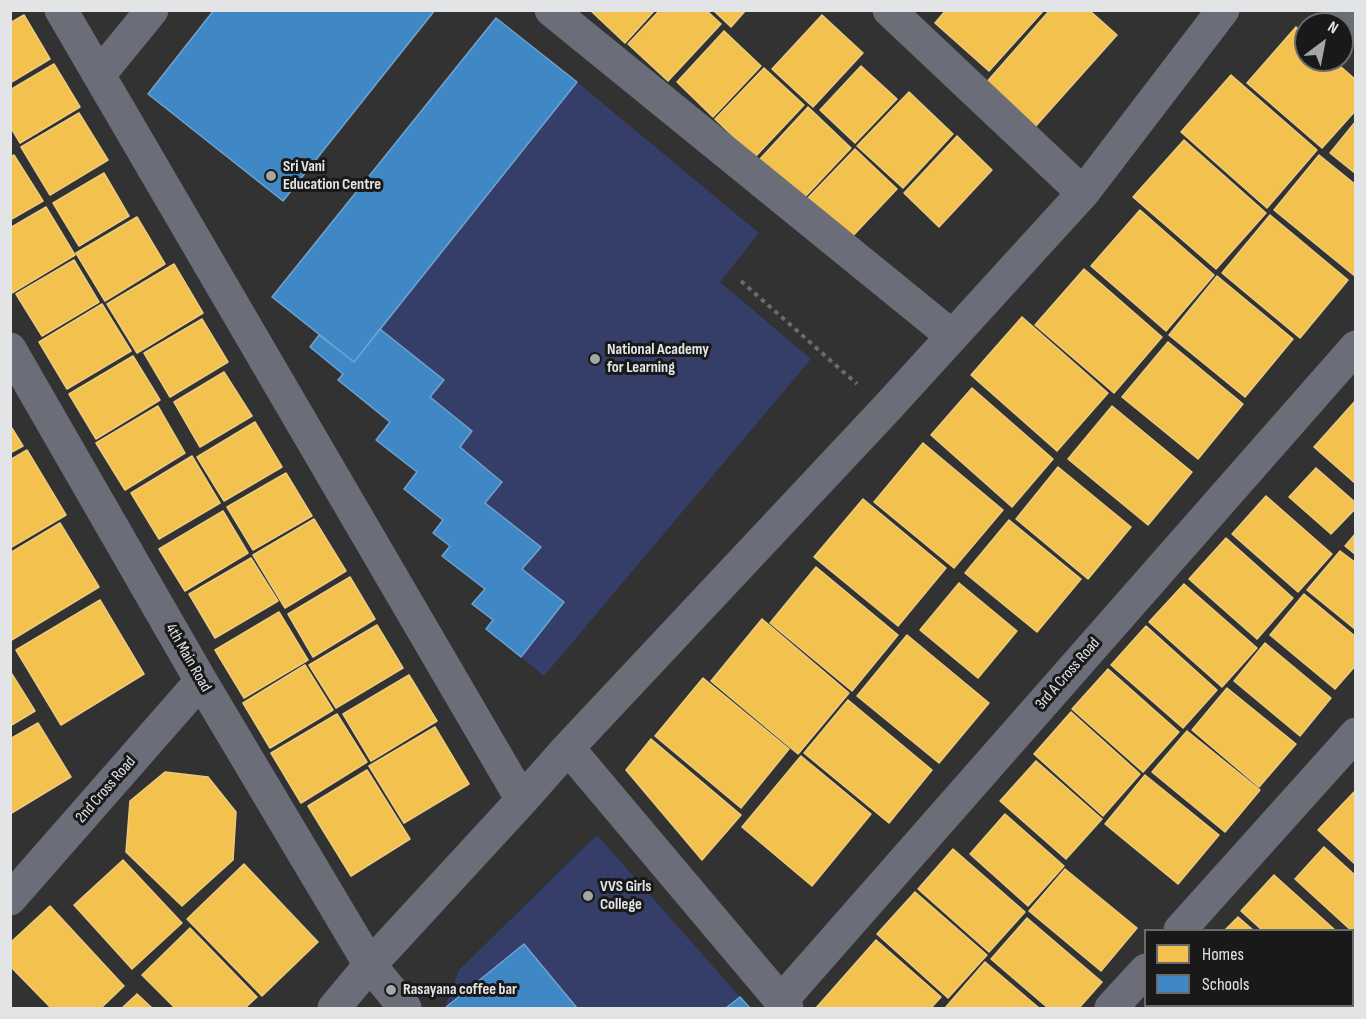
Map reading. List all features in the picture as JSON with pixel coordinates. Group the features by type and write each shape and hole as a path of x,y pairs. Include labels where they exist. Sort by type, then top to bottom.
{"street":[{"path":"62,10 522,800"},
{"path":"99,75 152,10"},
{"path":"551,10 952,336"},
{"path":"889,10 1083,193"},
{"path":"333,1008 568,748 870,426 1083,193 1223,10"},
{"path":"1339,10 1356,23"},
{"name":"3rd A Cross Road","path":"784,1005 1356,347"},
{"name":"4th Main Road","path":"10,349 201,681 370,965 405,1008"},
{"name":"2nd Cross Road","path":"10,899 201,681"},
{"path":"1181,929 1356,734"},
{"path":"568,748 784,1005"},
{"path":"1111,1008 1144,972"}],"path":[{"path":"741,281 861,387"}],"shaded area":[{"path":"577,82 759,233 720,282 811,359 544,676 521,657 564,602 522,569 540,547 485,503 502,481 460,447 472,431 430,397 380,329"},
{"name":"VVS Girls College","path":"597,835 740,997 726,1008 577,1008 524,944 445,1008 459,970"}],"building: Homes":[{"path":"590,10 655,10 625,43"},
{"path":"660,10 706,10 721,24 668,81 628,44"},
{"path":"713,10 746,10 731,27"},
{"path":"946,10 1044,10 989,71 935,23"},
{"path":"1050,10 1089,10 1117,35 1034,128 985,84"},
{"path":"24,15 50,59 10,83 10,23"},
{"path":"822,15 863,53 813,107 772,69"},
{"path":"1294,29 1294,72 1347,72 1356,80 1356,110 1322,148 1247,83"},
{"path":"724,31 761,66 713,117 677,82"},
{"path":"54,64 80,107 20,143 10,126 10,90"},
{"path":"861,66 897,99 855,143 820,110"},
{"path":"764,68 804,105 755,157 715,119"},
{"path":"1231,75 1317,150 1267,208 1181,132"},
{"path":"909,92 953,134 903,188 857,146"},
{"path":"808,107 851,148 803,199 760,159"},
{"path":"79,113 108,160 50,195 21,147"},
{"path":"1356,121 1356,174 1330,153"},
{"path":"957,136 992,170 939,227 904,193"},
{"path":"1184,140 1266,213 1216,269 1133,197"},
{"path":"855,149 897,189 848,241 805,201"},
{"path":"14,155 43,201 10,220 10,157"},
{"path":"1319,155 1356,185 1356,277 1274,210"},
{"path":"104,173 129,216 79,246 53,203"},
{"path":"46,207 75,255 12,293 10,290 10,228"},
{"path":"1140,210 1214,275 1166,331 1091,266"},
{"path":"1270,215 1348,280 1300,338 1222,273"},
{"path":"137,217 165,264 105,301 76,253"},
{"path":"74,260 99,302 42,336 16,294"},
{"path":"174,264 203,313 137,353 107,304"},
{"path":"1084,269 1162,337 1114,393 1035,325"},
{"path":"1217,276 1293,339 1245,397 1169,335"},
{"path":"102,304 131,351 67,389 39,342"},
{"path":"1022,317 1108,393 1057,451 971,375"},
{"path":"202,319 228,362 170,397 144,353"},
{"path":"1168,342 1243,404 1198,459 1122,397"},
{"path":"133,356 160,400 96,439 69,394"},
{"path":"224,372 252,416 200,447 174,402"},
{"path":"972,388 1053,459 1012,507 931,435"},
{"path":"1356,400 1356,484 1314,447"},
{"path":"158,406 185,453 125,490 96,443"},
{"path":"1112,406 1192,472 1148,525 1068,459"},
{"path":"255,422 282,467 224,501 197,457"},
{"path":"10,425 23,446 10,453"},
{"path":"923,443 1003,510 954,568 874,502"},
{"path":"27,450 66,515 10,548 10,460"},
{"path":"192,456 220,503 159,539 131,493"},
{"path":"1058,467 1131,527 1088,579 1016,519"},
{"path":"1316,468 1356,503 1356,508 1331,534 1289,497"},
{"path":"286,473 312,516 253,550 227,507"},
{"path":"1266,496 1332,554 1298,592 1232,534"},
{"path":"863,499 946,568 898,626 814,557"},
{"path":"223,511 248,553 185,591 159,549"},
{"path":"314,519 346,571 285,608 253,555"},
{"path":"1009,520 1081,579 1037,632 965,573"},
{"path":"60,523 99,587 10,641 10,553"},
{"path":"1356,533 1356,555 1345,546"},
{"path":"1226,538 1293,598 1257,639 1189,579"},
{"path":"1340,551 1356,563 1356,630 1307,590"},
{"path":"251,558 278,601 215,638 189,594"},
{"path":"816,567 898,635 852,691 770,623"},
{"path":"350,577 375,619 313,657 288,614"},
{"path":"959,583 1017,631 978,678 920,630"},
{"path":"1184,584 1257,648 1222,687 1149,622"},
{"path":"1304,594 1356,637 1356,665 1335,689 1270,635"},
{"path":"100,600 144,674 61,725 16,650"},
{"path":"279,612 308,660 244,698 215,650"},
{"path":"762,619 849,693 798,754 711,681"},
{"path":"377,625 403,668 336,708 309,665"},
{"path":"1146,626 1217,690 1183,728 1111,665"},
{"path":"907,635 989,703 939,763 857,696"},
{"path":"1265,643 1331,698 1300,736 1234,681"},
{"path":"305,665 333,710 270,748 243,703"},
{"path":"1108,669 1179,732 1143,772 1072,709"},
{"path":"10,671 35,711 10,726"},
{"path":"409,675 437,721 371,761 343,714"},
{"path":"703,678 789,749 741,808 655,736"},
{"path":"1227,688 1296,744 1259,787 1192,730"},
{"path":"848,700 932,770 889,823 804,753"},
{"path":"1071,712 1140,774 1103,816 1034,754"},
{"path":"337,714 367,762 301,803 271,753"},
{"path":"38,723 71,777 10,814 10,739"},
{"path":"435,727 469,784 404,823 369,766"},
{"path":"1187,731 1260,790 1225,832 1152,772"},
{"path":"651,739 741,815 702,860 626,770"},
{"path":"801,756 871,814 812,886 742,827"},
{"path":"1036,761 1102,819 1066,859 1000,801"},
{"path":"367,770 410,839 351,876 308,806"},
{"path":"165,772 208,777 236,812 233,860 182,906 126,852 130,801"},
{"path":"1145,775 1219,835 1178,884 1105,824"},
{"path":"1354,792 1356,793 1356,865 1318,830"},
{"path":"1005,814 1064,866 1028,906 970,854"},
{"path":"1324,847 1356,876 1356,931 1354,933 1354,929 1350,929 1295,879"},
{"path":"953,849 1025,912 989,952 918,889"},
{"path":"123,860 182,923 132,969 74,905"},
{"path":"244,864 318,942 262,996 187,919"},
{"path":"1065,869 1137,928 1101,971 1029,911"},
{"path":"1274,875 1334,929 1261,929 1241,911"},
{"path":"915,892 987,955 948,998 877,934"},
{"path":"50,906 124,986 101,1008 51,1008 10,966 10,943"},
{"path":"1238,917 1252,929 1226,929"},
{"path":"1027,918 1102,982 1079,1008 1048,1008 991,959"},
{"path":"190,928 257,997 245,1008 175,1008 142,975"},
{"path":"876,940 941,997 931,1008 816,1008"},
{"path":"1354,946 1356,947 1356,1008 1342,1007 1354,1007"},
{"path":"985,962 1039,1008 945,1008"},
{"path":"137,994 152,1008 122,1008"},
{"path":"1170,1007 1249,1008 1172,1008"},
{"path":"1252,1007 1286,1007 1284,1008"},
{"path":"1333,1007 1335,1008 1293,1008"}],"building: Schools":[{"path":"214,10 435,10 283,201 148,94"},
{"path":"496,18 577,82 354,362 272,297"},
{"path":"380,329 444,380 430,397 472,431 460,447 502,482 485,503 541,547 522,569 564,602 521,657 486,629 493,620 472,604 485,589 442,556 450,546 433,533 443,520 404,489 417,472 376,440 390,422 338,380 343,374 310,347 319,335 354,362"},
{"path":"524,944 577,1008 445,1008"},
{"path":"740,997 750,1008 726,1008"}],"place":[{"name":"Sri Vani Education Centre","path":"271,176"},
{"name":"National Academy for Learning","path":"595,359"},
{"name":"VVS Girls College","path":"588,896"},
{"name":"Rasayana coffee bar","path":"391,990"}]}
